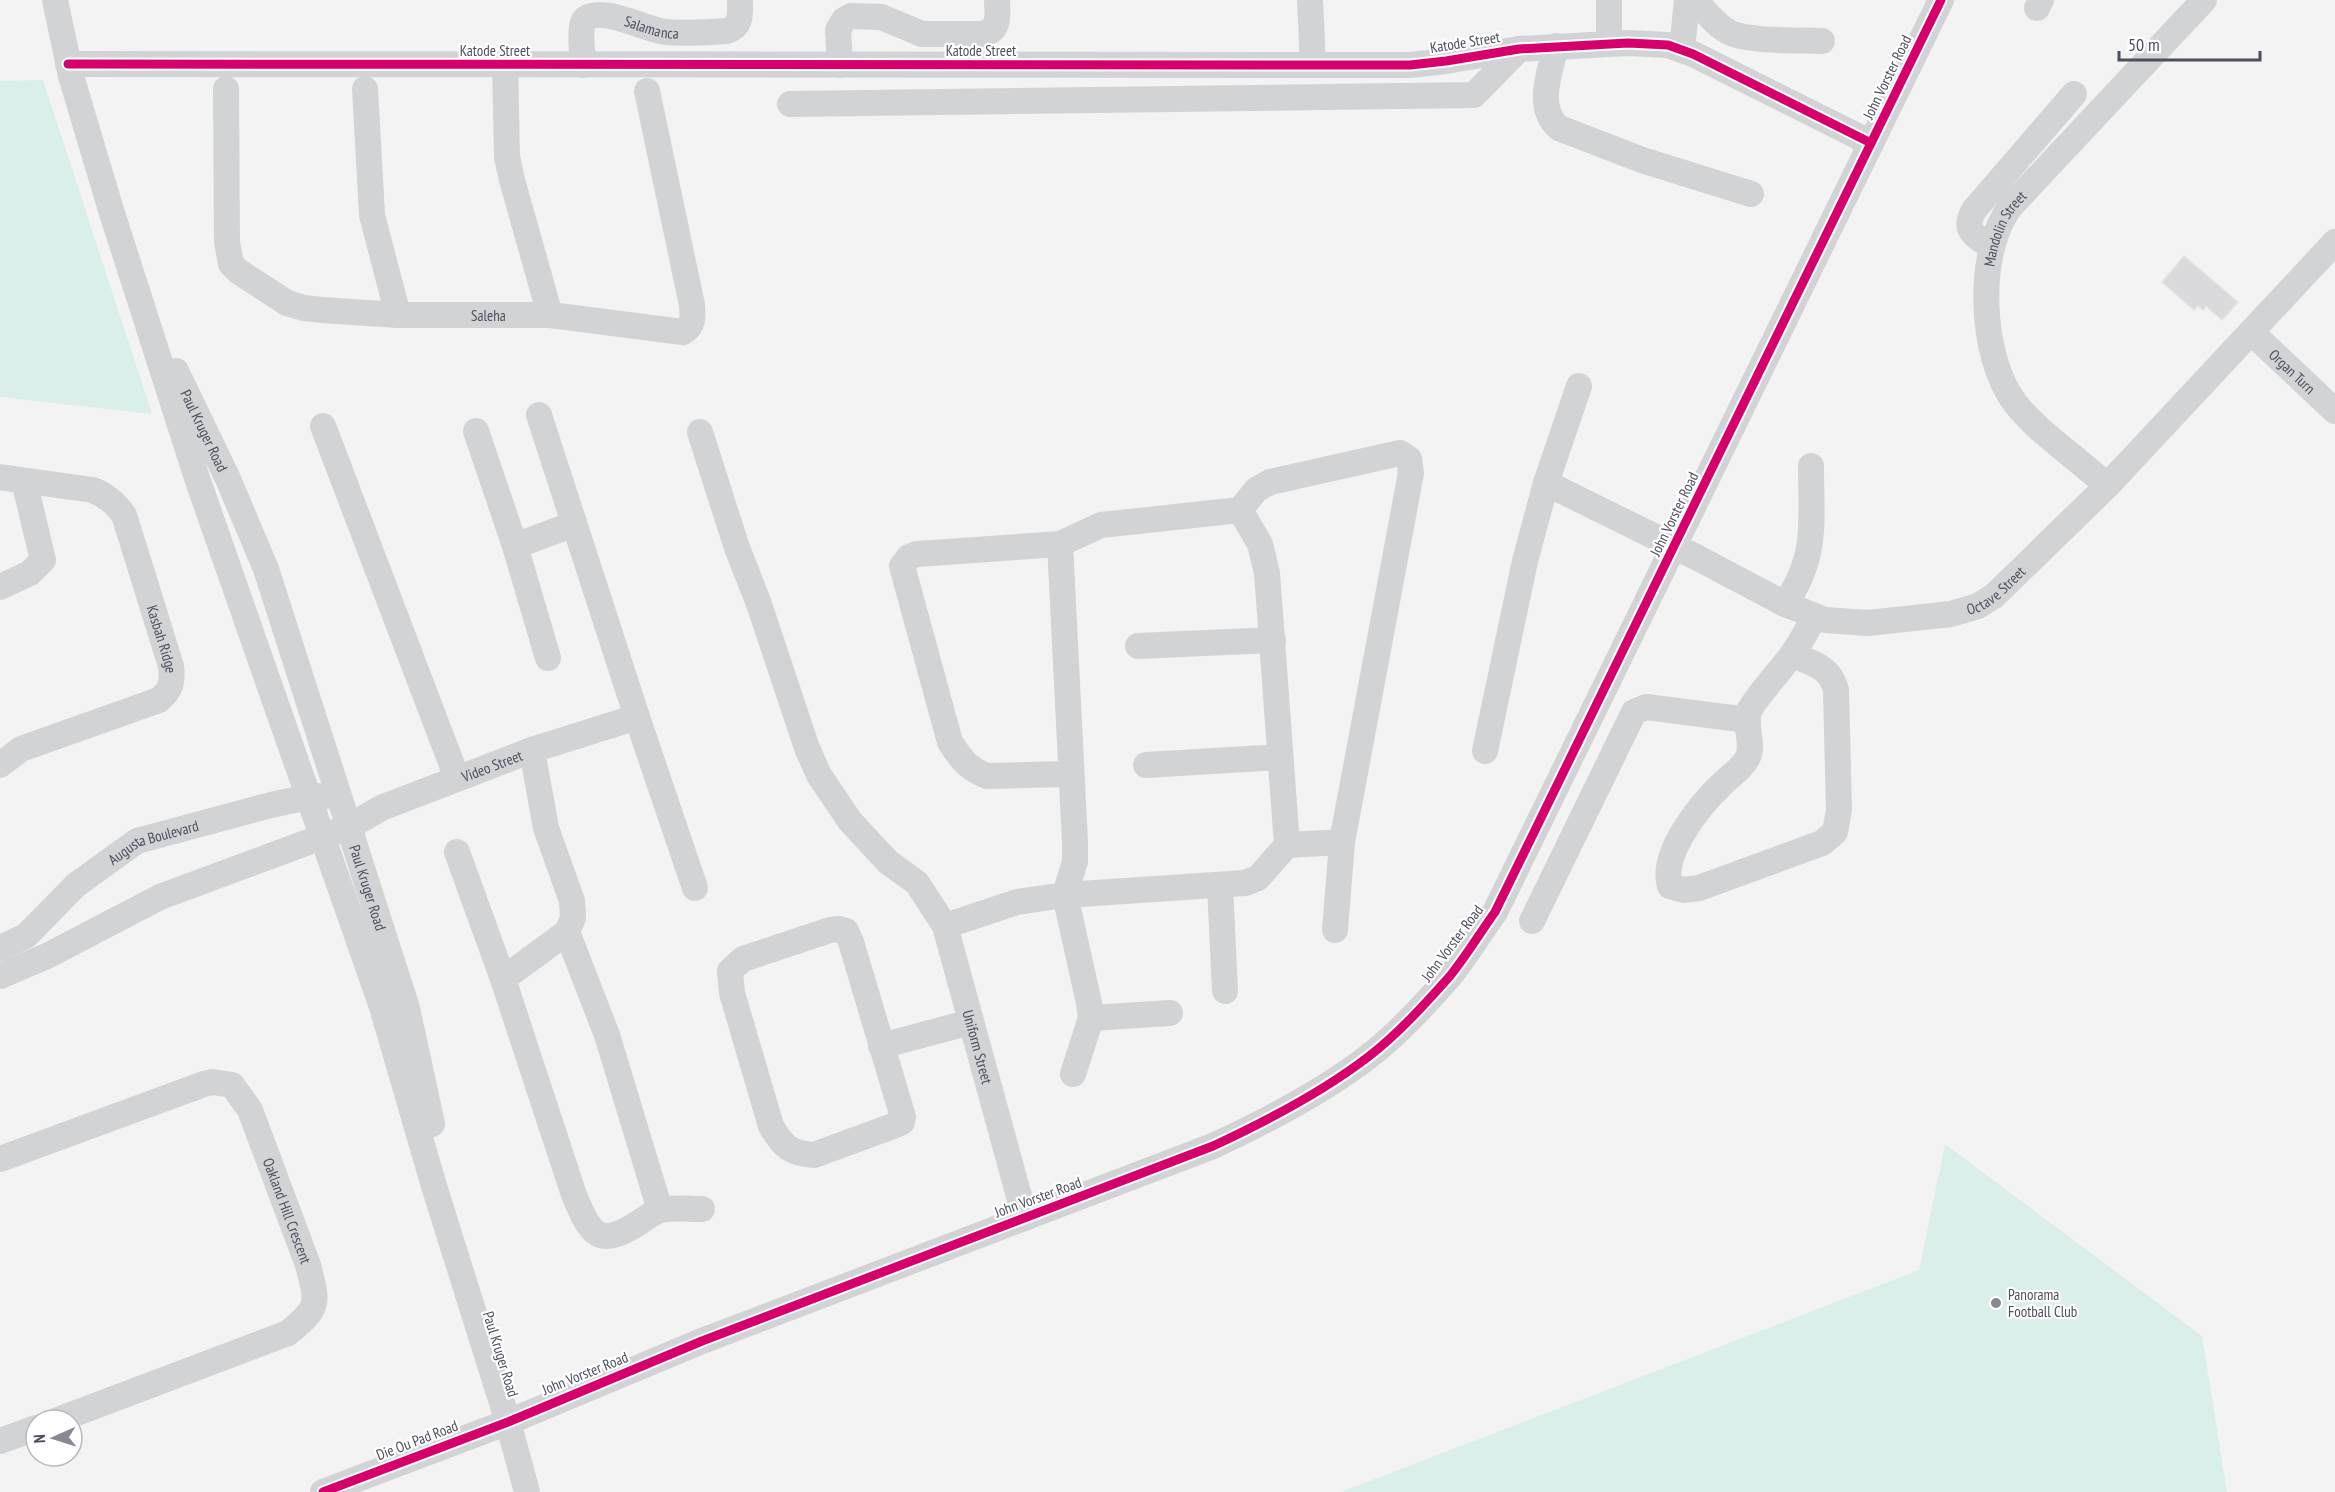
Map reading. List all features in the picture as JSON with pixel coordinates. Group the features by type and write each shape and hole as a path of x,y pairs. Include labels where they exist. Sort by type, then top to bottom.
{"street":[{"name":"Paul Kruger Road","path":"55,0 68,64 102,182 198,482 382,1007 434,1186 541,1492"},
{"name":"Salamanca","path":"583,65 581,28 584,21 590,17 626,19 665,32 727,32 737,24 740,0"},
{"path":"850,104 838,30 844,20 851,16 881,17 922,34 983,34 991,32 996,25 997,0"},
{"path":"1310,0 1313,64"},
{"path":"1609,0 1609,44"},
{"path":"1682,50 1687,0"},
{"path":"1695,0 1712,19 1729,32 1742,36 1822,41"},
{"name":"John Vorster Road","path":"514,1419 702,1341 1213,1146 1273,1117 1368,1057 1411,1018 1462,960 1494,912 1941,0"},
{"name":"Mandolin Street","path":"2107,486 2029,418 2013,401 2006,388 1995,360 1989,330 1988,281 1991,246 1998,226 2011,206 2204,0"},
{"name":"Katode Street","path":"68,64 1419,64 1519,49 1556,46 1659,45 1682,50 1871,143"},
{"path":"1556,46 1546,88 1546,106 1551,121 1559,128 1641,160 1751,194"},
{"path":"790,104 1474,95 1519,49"},
{"path":"505,65 507,157 550,315"},
{"name":"Saleha","path":"226,89 227,242 231,264 287,303 304,308 398,315 550,315 683,332 689,329 692,322 692,305 646,91"},
{"path":"364,89 372,215 398,315"},
{"path":"1991,246 1972,233 1969,219 1974,210 2074,94"},
{"name":"Octave Street","path":"1546,483 1675,546 1785,604 1815,616 1837,622 1868,623 1951,614 1978,606 2001,589 2107,486 2335,242"},
{"name":"Paul Kruger Road","path":"140,302 228,479 266,569 350,827 407,1008 431,1122 514,1419 527,1492"},
{"name":"Organ Turn","path":"2251,332 2335,411"},
{"path":"1485,751 1525,561 1546,483 1579,386"},
{"path":"539,415 695,888"},
{"path":"323,426 457,777"},
{"path":"476,430 515,546 548,658"},
{"name":"Uniform Street","path":"700,432 736,545 759,604 807,748 819,775 850,821 888,862 916,883 945,926 1025,1218"},
{"path":"1071,774 987,776 974,771 961,760 950,742 902,566 909,557 1060,544 1101,525 1240,510 1256,490 1270,482 1400,453 1409,459 1411,473 1342,842 1335,930"},
{"path":"1785,604 1799,584 1810,548 1811,466"},
{"name":"Kasbah Ridge","path":"0,586 30,573 43,560 12,479 93,490 105,495 124,515 171,666 172,678 172,686 159,700 21,749 0,765"},
{"path":"1240,510 1260,544 1265,559 1287,845"},
{"path":"515,546 574,524"},
{"path":"1060,544 1075,861 1065,895 1089,1003 1090,1018 1073,1074"},
{"path":"1792,655 1826,670 1833,679 1836,690 1839,810 1835,832 1822,843 1698,888 1677,890 1670,886 1668,878 1670,862 1677,843 1707,801 1742,766 1749,755 1749,713 1792,655 1815,616"},
{"path":"1138,646 1273,640"},
{"path":"1532,921 1634,712 1646,707 1748,720"},
{"name":"Video Street","path":"350,827 381,808 457,777 567,738 637,717"},
{"path":"503,979 567,932 573,918 572,901 546,828 531,750"},
{"path":"1146,765 1279,757"},
{"path":"338,795 381,808"},
{"name":"Augusta Boulevard","path":"0,948 26,936 76,885 137,840 308,797 338,795"},
{"path":"0,975 47,956 160,897 350,827"},
{"path":"945,926 1017,902 1065,895 1245,884 1258,878 1287,845 1342,842"},
{"path":"457,852 503,979 574,1195 586,1223 594,1232 613,1236 623,1233 660,1210 702,1209"},
{"path":"1220,886 1225,991"},
{"path":"830,930 846,931 881,1046 903,1112 902,1122 814,1155 790,1150 781,1143 771,1126 732,993 730,971 743,959 830,930"},
{"path":"567,932 607,1035 660,1210"},
{"path":"1090,1018 1170,1013"},
{"path":"881,1046 971,1022"},
{"name":"Oakland Hill Crescent","path":"0,1160 204,1084 213,1082 232,1085 250,1110 308,1266 315,1305 304,1320 288,1334 84,1410"},
{"name":"Die Ou Pad Road","path":"323,1492 514,1419"},
{"path":"0,1441 24,1432"}],"green space":[{"path":"43,80 152,414 0,397 0,81"},
{"name":"Panorama Football Club","path":"1945,1144 2202,1336 2227,1492 1341,1492 1919,1270"}],"building":[{"path":"2184,256 2238,302 2222,320 2206,306 2203,310 2198,306 2194,310 2162,282"}],"cycle path":[{"path":"323,1492 508,1422 702,1341 1213,1146 1313,1094 1350,1070 1390,1039 1450,976 1495,912 1941,0"},
{"path":"68,64 1410,65 1519,49 1628,43 1668,45 1693,54 1871,143"}],"place":[{"name":"Panorama Football Club","path":"1996,1303"}]}
